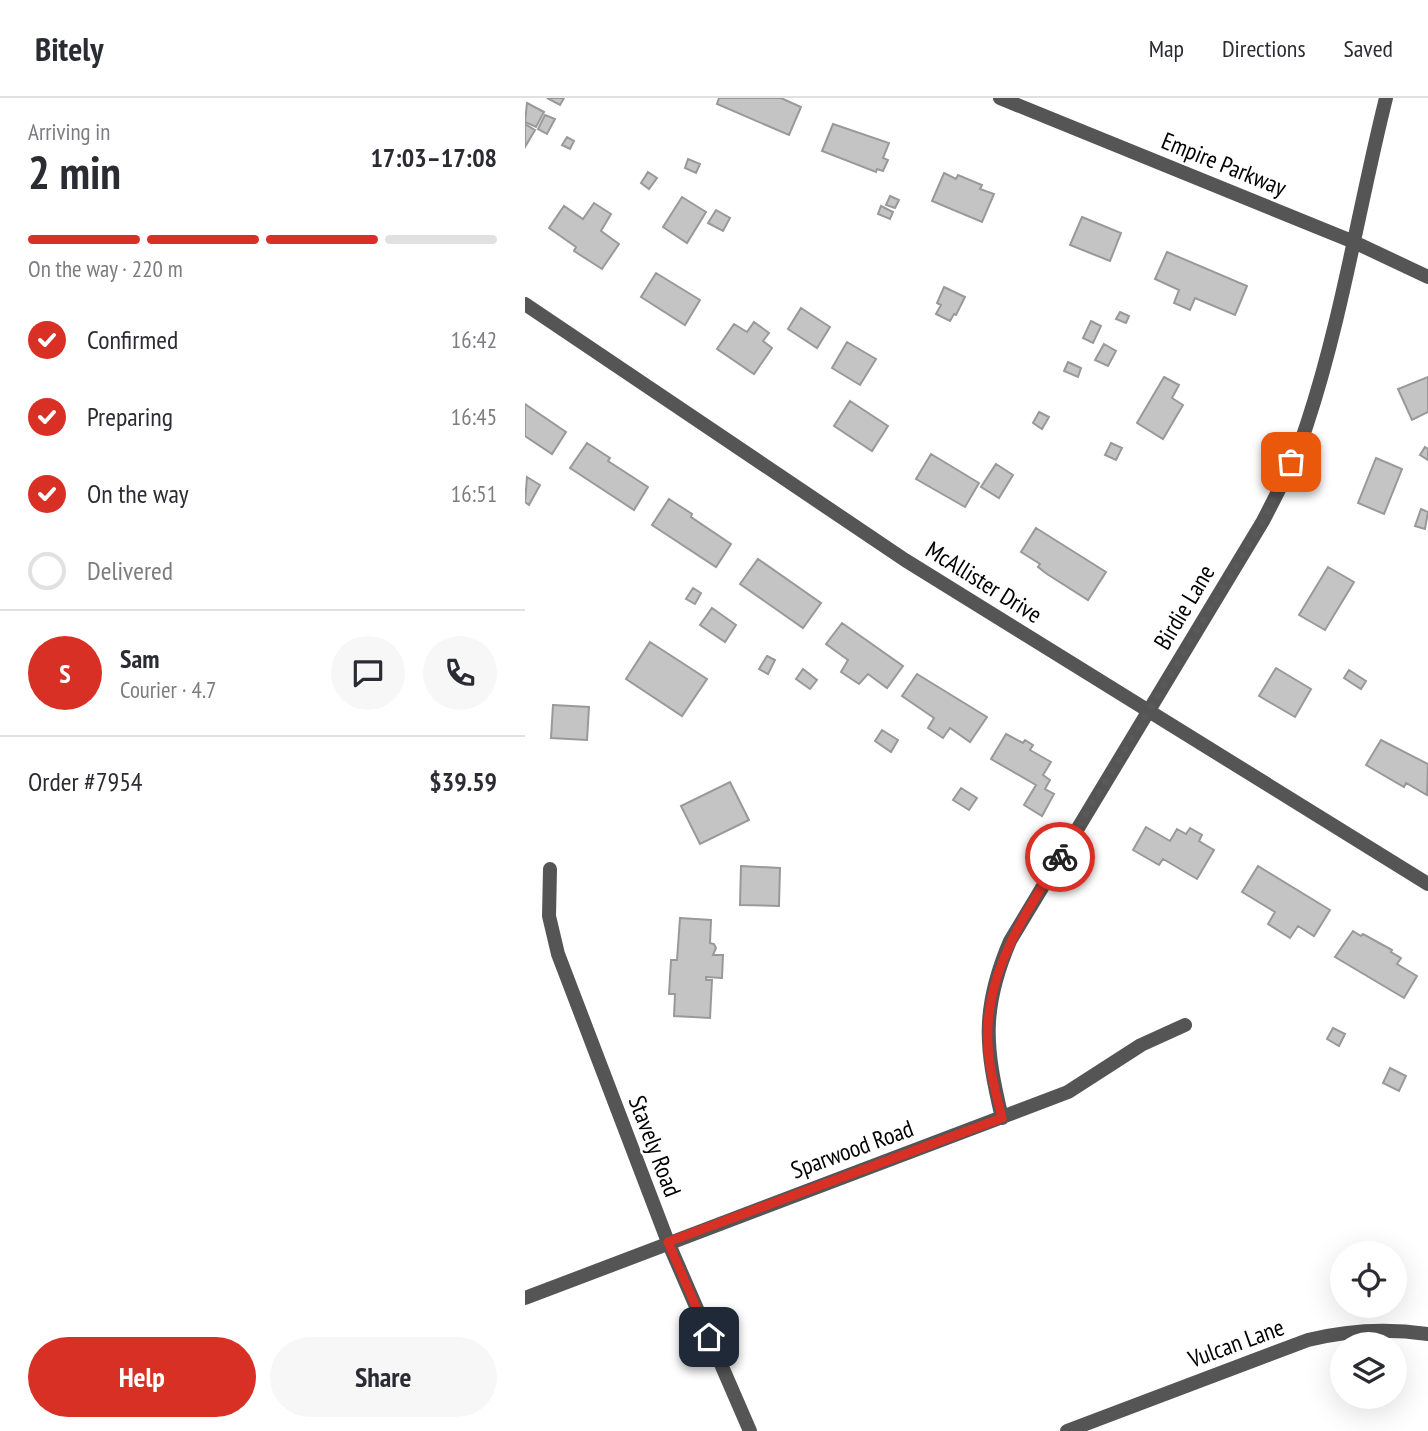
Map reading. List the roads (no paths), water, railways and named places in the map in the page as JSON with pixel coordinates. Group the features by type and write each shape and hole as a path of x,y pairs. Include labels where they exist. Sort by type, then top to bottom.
{"street":[{"name":"Empire Parkway","path":"1000,98 1354,242 1428,277"},
{"name":"Birdie Lane","path":"1002,1118 990,1066 988,1044 992,994 998,968 1010,941 1263,521 1284,480 1306,427 1326,361 1386,98"},
{"name":"McAllister Drive","path":"525,304 905,560 1428,884"},
{"name":"Stavely Road","path":"550,869 549,916 558,954 668,1242 750,1431"},
{"name":"Sparwood Road","path":"525,1298 1068,1091 1141,1045 1185,1024"},
{"name":"Vulcan Lane","path":"1067,1431 1308,1340 1339,1332 1374,1330 1428,1335"}]}
